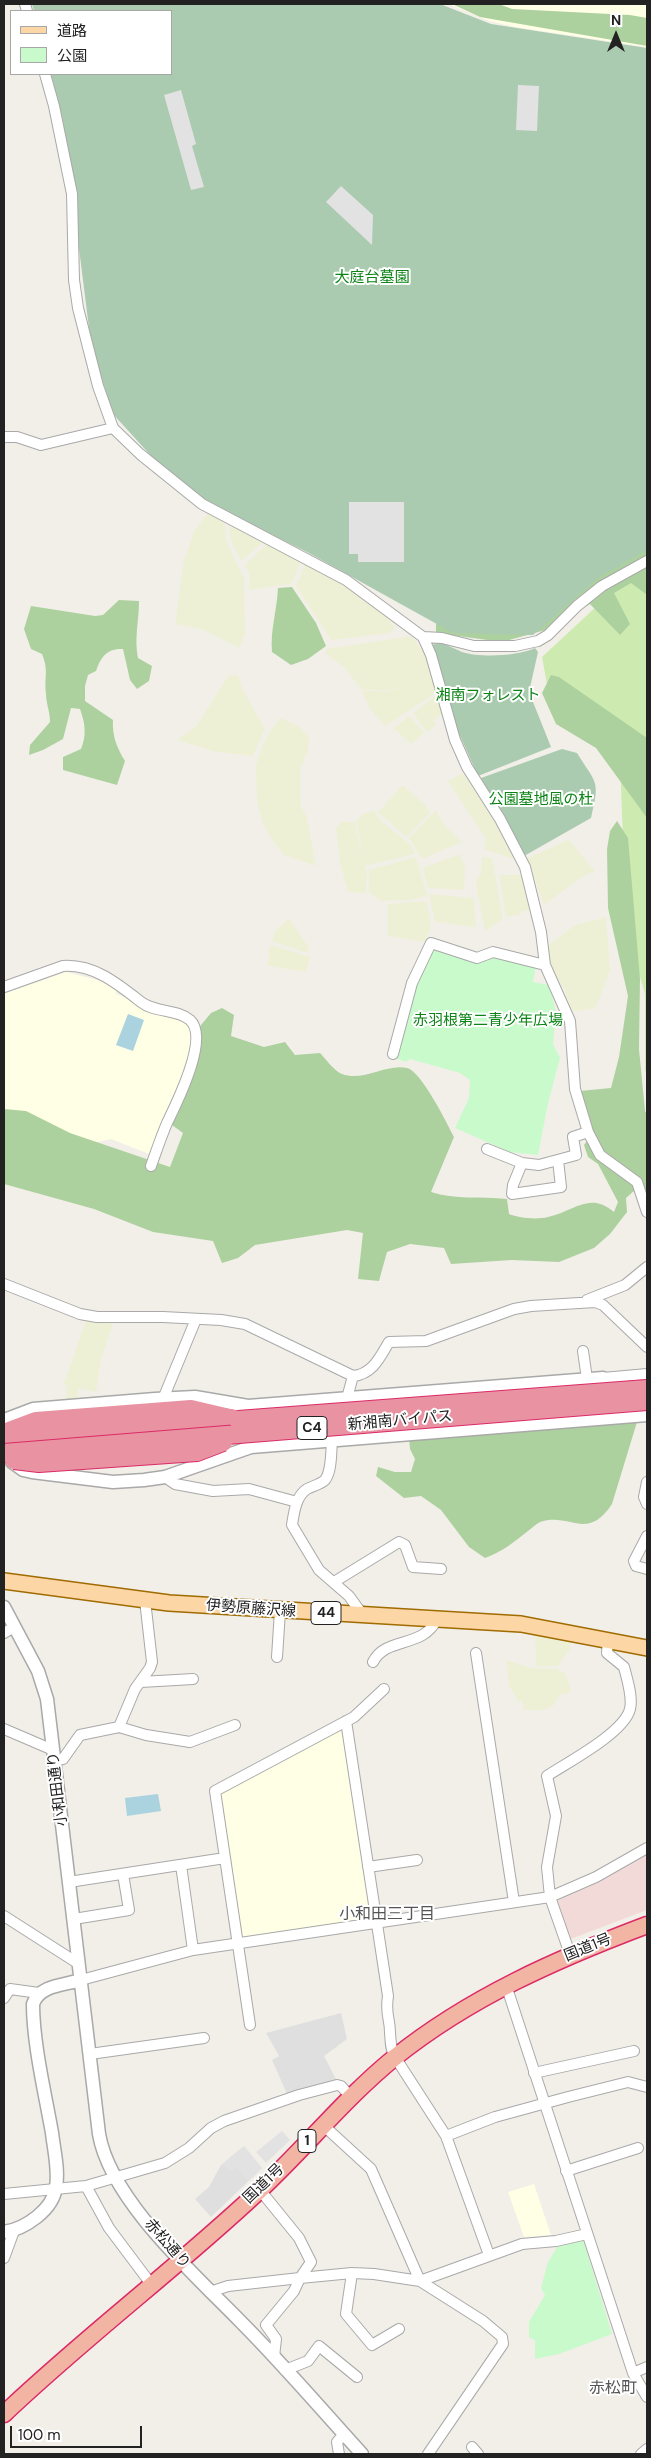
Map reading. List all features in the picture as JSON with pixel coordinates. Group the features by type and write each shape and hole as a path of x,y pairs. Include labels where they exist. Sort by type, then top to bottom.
{"highway":[{"name":"新湘南バイパス","path":"4,1453 239,1428 644,1395"},
{"path":"4,1433 36,1421 191,1409 239,1428"},
{"name":"新湘南バイパス","path":"4,1439 239,1428"},
{"path":"4,1458 39,1463 197,1452 239,1428"},
{"name":"国道1号","path":"4,2414 62,2360 260,2190 351,2097 395,2058 449,2019 506,1985 570,1954 647,1925"}],"main road":[{"name":"伊勢原藤沢線","path":"4,1581 144,1600 280,1611 521,1624 647,1648"}],"street":[{"path":"45,75 54,106 72,194 74,280 78,308 98,386 113,428 140,454 202,504 346,580 423,637 431,655 455,740 466,767 500,819 525,867 538,915 546,965 570,1021 575,1089 588,1132 600,1155 638,1182 647,1212"},
{"path":"4,437 17,437 41,445 113,428"},
{"path":"423,637 442,638 474,646 515,646 538,641 548,635 577,606 602,586 647,562"},
{"path":"393,1054 412,983 432,943 477,958 493,952 546,965"},
{"path":"4,988 63,966 72,966 112,980 148,1007 185,1017 192,1021 197,1030 197,1040 184,1087 151,1166"},
{"path":"487,1149 522,1163 539,1165 576,1155 573,1137 588,1132"},
{"path":"522,1163 513,1185 512,1194 561,1188 558,1160"},
{"path":"4,1284 80,1314 97,1317 163,1316 234,1322 253,1327 353,1376 370,1370 389,1342 426,1340 514,1309 584,1301 625,1285 647,1267"},
{"path":"584,1301 603,1305 647,1347"},
{"path":"163,1399 196,1319"},
{"path":"583,1351 586,1379"},
{"path":"4,1420 33,1409 163,1399 195,1397 240,1406 647,1374"},
{"path":"347,1398 353,1376"},
{"path":"603,1378 644,1395 632,1416"},
{"path":"4,1453 15,1465 32,1472 113,1482 165,1476 251,1447 647,1415"},
{"path":"332,1440 328,1475 324,1481 306,1490 297,1502 292,1525 319,1570 349,1596 362,1614"},
{"path":"165,1476 176,1484 213,1491 249,1489 297,1502"},
{"path":"647,1482 644,1496 647,1504"},
{"path":"647,1536 634,1562 636,1566 647,1569"},
{"path":"334,1582 399,1542 405,1545 413,1567 442,1569"},
{"path":"119,1727 135,1689 150,1668 152,1654 144,1600"},
{"name":"小和田通り","path":"4,1607 9,1630 43,1686 54,1756 81,1980"},
{"path":"277,1657 280,1611"},
{"path":"373,1662 383,1650 428,1633 437,1619"},
{"path":"570,1954 550,1897 547,1867 556,1816 547,1776 616,1729 626,1718 630,1704 624,1667 607,1653 608,1640"},
{"path":"476,1653 514,1902"},
{"path":"141,1682 193,1679"},
{"path":"250,2025 214,1791 346,1722 362,1712 384,1689"},
{"path":"346,1722 388,1996 385,2012 390,2032 390,2044 395,2058 446,2136 489,2255"},
{"path":"5,1732 63,1759 80,1734 119,1727 146,1735 190,1742 234,1725"},
{"path":"4,1998 10,1989 38,1993 194,1950 550,1897 596,1877 647,1848"},
{"path":"69,1882 224,1858"},
{"path":"368,1867 416,1860"},
{"path":"181,1864 194,1950"},
{"path":"74,1919 128,1910 123,1874"},
{"path":"4,1916 79,1964"},
{"name":"赤松通り","path":"81,1980 101,2144 115,2177 135,2208 180,2259 274,2357 362,2454"},
{"path":"506,1985 543,2103 633,2373 647,2397"},
{"path":"4,2258 9,2231 43,2210 56,2188 56,2160 33,2010 34,1998 38,1993"},
{"path":"90,2054 204,2038"},
{"path":"534,2073 634,2051"},
{"path":"446,2136 543,2103 628,2082 647,2087"},
{"path":"4,2194 86,2186 165,2163 189,2148 210,2128 299,2095 337,2085 341,2086 351,2097"},
{"path":"323,2125 370,2169 420,2281"},
{"path":"566,2171 638,2148"},
{"path":"86,2186 109,2228 151,2284"},
{"path":"260,2190 299,2238 311,2262 294,2291 266,2325 276,2339 274,2357"},
{"path":"420,2281 522,2244 587,2234"},
{"path":"352,2273 346,2314 372,2345 399,2329"},
{"path":"210,2292 228,2286 352,2273 420,2281 483,2321 502,2337 503,2344 428,2454"},
{"path":"285,2370 308,2361 319,2346 356,2377"},
{"path":"633,2373 647,2367"},
{"path":"339,2454 337,2442 344,2434"},
{"path":"641,2454 647,2449"}],"shaded area":[{"path":"449,4 647,4 647,47 515,27 489,21"},
{"path":"518,85 539,86 537,131 516,130"},
{"path":"181,90 196,144 192,146 204,187 191,190 164,95"},
{"path":"341,186 373,215 372,245 326,202"},
{"path":"349,502 404,502 404,562 358,562 358,554 349,554"},
{"path":"213,511 224,517 227,543 244,578 245,633 240,648 204,630 175,624 184,560 195,530 207,514"},
{"path":"230,527 240,527 265,541 241,561 232,543 229,533"},
{"path":"268,543 301,561 291,584 249,590 250,576 245,565"},
{"path":"306,563 351,589 387,616 394,627 391,633 331,640 296,586"},
{"path":"412,636 427,657 436,693 385,726 370,709 361,690 387,692 410,683 387,691 361,689 345,668 326,654 326,649"},
{"path":"229,675 239,676 242,688 265,729 253,756 216,752 177,740 197,725"},
{"path":"435,696 442,713 433,721 436,725 427,732 413,713"},
{"path":"410,716 424,733 411,744 393,728"},
{"path":"281,718 298,726 309,736 308,749 300,771 300,804 307,818 316,866 284,855 263,824 257,802 256,766 261,749 271,730"},
{"path":"466,772 490,810 516,860 484,849 486,839 448,781"},
{"path":"403,785 424,804 430,813 406,837 378,812"},
{"path":"374,810 380,820 411,845 415,854 365,866 356,821 362,815"},
{"path":"436,810 444,825 462,842 422,859 409,838"},
{"path":"341,822 354,822 367,873 366,893 348,892 340,863 336,828"},
{"path":"569,840 595,871 582,877 544,905 527,858"},
{"path":"460,854 465,868 464,890 428,888 423,868"},
{"path":"416,857 427,896 410,900 381,901 369,893 369,870"},
{"path":"482,857 492,858 503,919 485,931 476,880 481,873"},
{"path":"499,875 523,875 531,910 522,911 519,915 506,917"},
{"path":"429,894 474,898 476,927 435,922"},
{"path":"427,901 431,926 425,942 388,936 388,904"},
{"path":"606,917 610,969 606,982 595,1009 572,1011 564,988 551,968 547,946 575,925"},
{"path":"289,918 309,948 307,953 272,941 275,931"},
{"path":"270,945 310,957 306,972 268,966"},
{"path":"66,972 109,983 116,988 116,994 186,1021 193,1030 194,1039 182,1085 154,1151 149,1154 111,1139 97,1142 69,1136 4,1109 4,994"},
{"path":"86,1321 113,1323 100,1363 96,1392 79,1388 77,1399 66,1399 67,1385 64,1383"},
{"path":"535,1629 571,1636 570,1649 558,1666 536,1666"},
{"path":"506,1660 531,1668 557,1669 566,1674 571,1692 561,1694 553,1706 543,1710 524,1710 522,1701 518,1701 509,1685"},
{"path":"341,1727 371,1917 367,1920 244,1938 240,1935 220,1795 223,1791"},
{"path":"647,1854 647,1910 568,1940 555,1899"},
{"path":"341,2013 347,2039 324,2056 337,2081 288,2096 272,2060 279,2056 266,2033"},
{"path":"282,2131 290,2140 266,2163 256,2152"},
{"path":"244,2146 262,2168 211,2217 195,2199 209,2187 221,2165"},
{"path":"244,2146 262,2168 249,2181 236,2168 231,2171 221,2165"},
{"path":"534,2184 551,2235 524,2237 508,2192"}],"green space":[{"name":"大庭台墓園","path":"32,4 440,4 491,24 647,48 647,550 598,578 533,635 453,633 307,552 205,502 163,469 113,414 91,344 63,121 51,75 172,75 172,10 34,10"},
{"path":"452,4 499,4 512,9 630,15 647,18 647,46 480,17"},
{"path":"647,533 647,595 631,583 614,593 630,624 620,635 590,604 549,629 502,642 436,633 436,610"},
{"path":"647,572 647,1077 645,1069 645,994 626,929 620,756 552,712 542,657 611,593"},
{"path":"292,587 316,623 326,646 308,659 291,665 272,652 272,644 278,588"},
{"path":"119,600 139,601 138,658 152,666 149,681 137,689 130,680 123,649 117,649 105,654 96,671 88,675 85,686 85,701 113,720 116,742 125,761 117,785 63,770 63,757 81,749 83,744 85,729 80,709 71,708 63,739 29,755 30,745 50,722 46,697 44,660 42,654 31,649 24,629 31,606 95,616 103,615"},
{"name":"湘南フォレスト","path":"440,642 462,652 479,655 519,653 535,648 538,652 529,692 551,747 478,776 453,720 430,646"},
{"path":"551,675 559,677 647,738 647,818 596,748 556,724 542,693"},
{"name":"公園墓地風の杜","path":"562,749 577,753 593,778 596,789 591,818 524,856 481,778"},
{"path":"617,821 628,838 640,979 639,1049 645,1111 647,1114 647,1198 642,1184 626,1198 627,1212 610,1234 594,1248 559,1262 512,1260 451,1264 444,1248 410,1244 387,1252 379,1281 358,1279 363,1233 347,1230 255,1245 238,1258 222,1263 213,1241 153,1232 94,1209 4,1184 4,1109 26,1111 70,1133 170,1167 183,1133 165,1120 201,1025 211,1013 222,1008 234,1015 231,1036 264,1047 285,1042 295,1055 320,1053 333,1068 342,1074 358,1076 399,1067 413,1071 433,1098 454,1137 431,1192 459,1197 507,1199 509,1214 518,1217 548,1217 589,1203 597,1203 614,1212 618,1202 598,1164 588,1157 584,1145 593,1133 580,1091 611,1088 619,1057 628,996 608,908 607,849 610,831"},
{"name":"赤羽根第二青少年広場","path":"440,949 480,963 493,956 536,966 533,982 549,985 556,1011 553,1044 560,1058 548,1103 538,1155 510,1152 455,1128 469,1098 470,1080 460,1073 410,1059 406,1062 395,1058 415,983 433,950"},
{"path":"637,1422 612,1504 603,1515 586,1524 560,1520 540,1522 508,1546 485,1558 469,1547 441,1510 421,1496 404,1498 376,1476 378,1467 395,1472 411,1472 415,1459 410,1449 409,1438"},
{"path":"583,2239 612,2334 559,2354 535,2359 535,2340 529,2337 529,2322 545,2295 541,2288 548,2262 559,2244"}],"water":[{"path":"128,1014 144,1020 133,1051 116,1045"},
{"path":"158,1794 161,1811 127,1816 125,1798"}],"district":[{"name":"小和田三丁目","path":"387,1915"},
{"name":"赤松町","path":"613,2389"}]}
